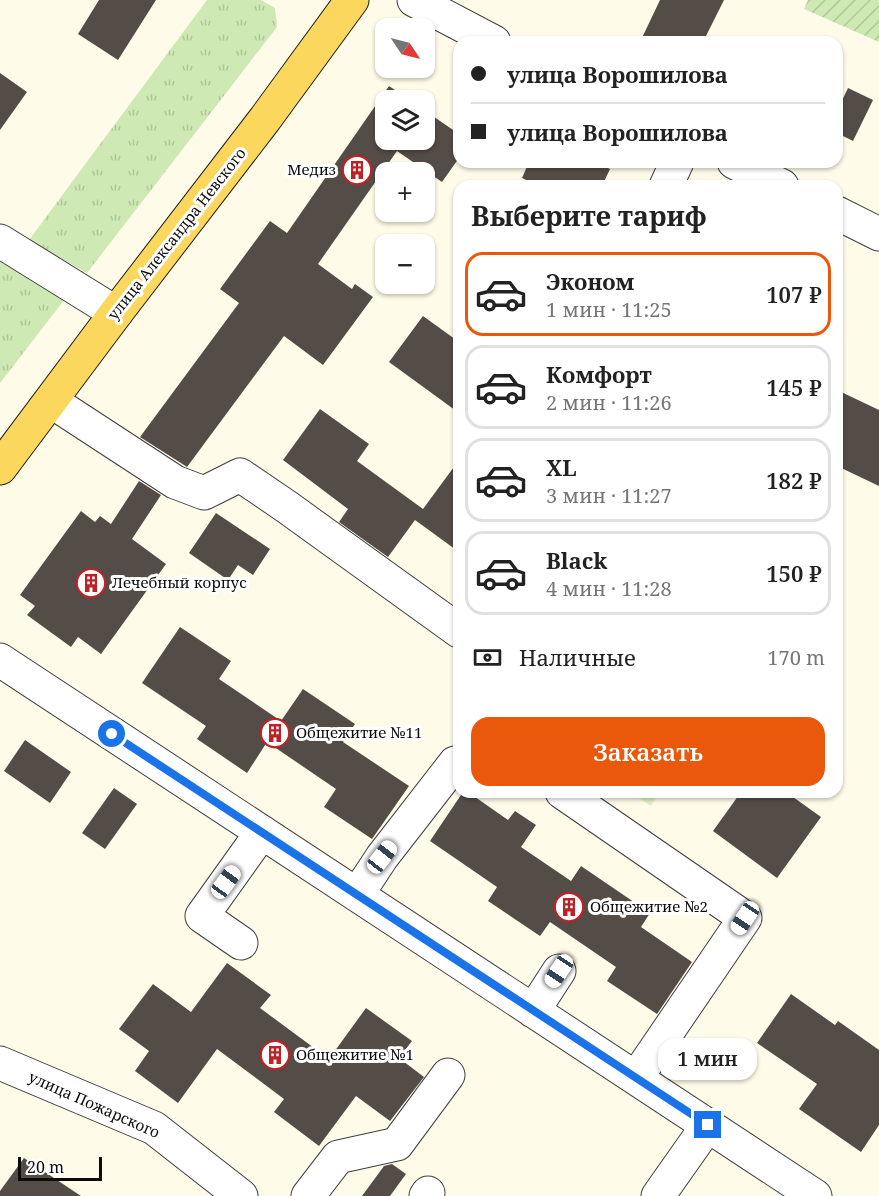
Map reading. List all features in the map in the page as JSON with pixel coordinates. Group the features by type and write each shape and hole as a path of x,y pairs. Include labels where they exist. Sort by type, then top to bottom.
{"main road":[{"name":"улица Александра Невского","path":"0,468 265,119 352,0"}],"street":[{"path":"414,0 483,36"},
{"path":"746,168 770,180"},
{"path":"843,216 879,234"},
{"path":"0,241 116,313"},
{"path":"51,401 175,482 204,492 240,476 287,507 453,627"},
{"path":"0,660 815,1196"},
{"path":"357,895 382,857 453,766"},
{"path":"571,798 745,918 636,1078"},
{"path":"241,943 202,916 262,832"},
{"path":"533,1011 559,971"},
{"name":"улица Пожарского","path":"0,1063 153,1128 241,1196"},
{"path":"308,1196 338,1157 397,1144 448,1075"},
{"path":"658,1196 708,1125"}],"green space":[{"path":"207,0 261,0 275,8 277,27 87,273 29,240"},
{"path":"808,0 879,0 879,42 804,9"},
{"path":"0,258 65,299 0,383"},
{"path":"639,798 656,798 651,806"}],"building":[{"path":"99,0 156,0 118,60 78,34"},
{"path":"660,0 724,0 706,36 643,36"},
{"path":"0,73 27,92 0,130"},
{"path":"848,88 873,100 853,141 843,136 843,98"},
{"path":"375,106 375,150 435,150 435,118 453,130 453,166 442,182 435,177 435,162 413,162 397,151 389,162 375,162 375,182 318,264 352,289 355,284 373,297 323,365 284,336 187,467 140,437 239,303 220,289 270,221 287,233"},
{"path":"526,168 610,169 605,180 526,180 522,178"},
{"path":"423,316 453,338 453,409 389,362"},
{"path":"843,393 879,410 879,486 843,469"},
{"path":"320,409 369,444 357,461 423,509 453,468 453,548 415,520 388,557 339,522 348,509 283,460"},
{"name":"Лечебный корпус","path":"139,481 161,495 132,539 166,564 101,654 78,637 71,647 27,615 35,606 20,595 81,511 95,522 100,516 111,524"},
{"path":"216,513 270,549 253,575 238,565 228,580 189,553"},
{"name":"Общежитие №11","path":"180,627 231,661 219,679 281,721 303,689 355,724 343,742 409,786 372,839 324,807 336,789 267,742 247,773 197,739 206,726 142,683"},
{"path":"25,740 71,772 50,803 4,771"},
{"path":"114,788 137,804 105,849 82,833"},
{"name":"Общежитие №2","path":"459,798 477,798 508,820 515,811 536,825 521,847 571,881 581,866 650,913 641,927 692,962 657,1014 607,981 616,967 550,922 540,936 488,901 497,887 430,841"},
{"path":"737,798 794,798 821,817 777,878 713,831"},
{"name":"Общежитие №1","path":"227,963 271,995 260,1008 329,1059 366,1008 412,1041 399,1058 424,1077 390,1121 356,1096 319,1146 274,1112 284,1099 217,1049 178,1103 135,1071 149,1051 119,1029 153,984 191,1012"},
{"path":"791,994 835,1025 838,1021 879,1050 879,1125 861,1152 799,1109 817,1084 757,1043"},
{"path":"24,1158 81,1196 0,1196 0,1191"},
{"path":"392,1164 406,1174 390,1196 362,1196 384,1166"}],"place":[{"name":"Медиз","path":"357,170"},
{"name":"Лечебный корпус","path":"91,583"},
{"name":"Общежитие №11","path":"275,733"},
{"name":"Общежитие №2","path":"569,907"},
{"name":"Общежитие №1","path":"275,1055"}],"route":[{"path":"112,734 708,1125"}]}
